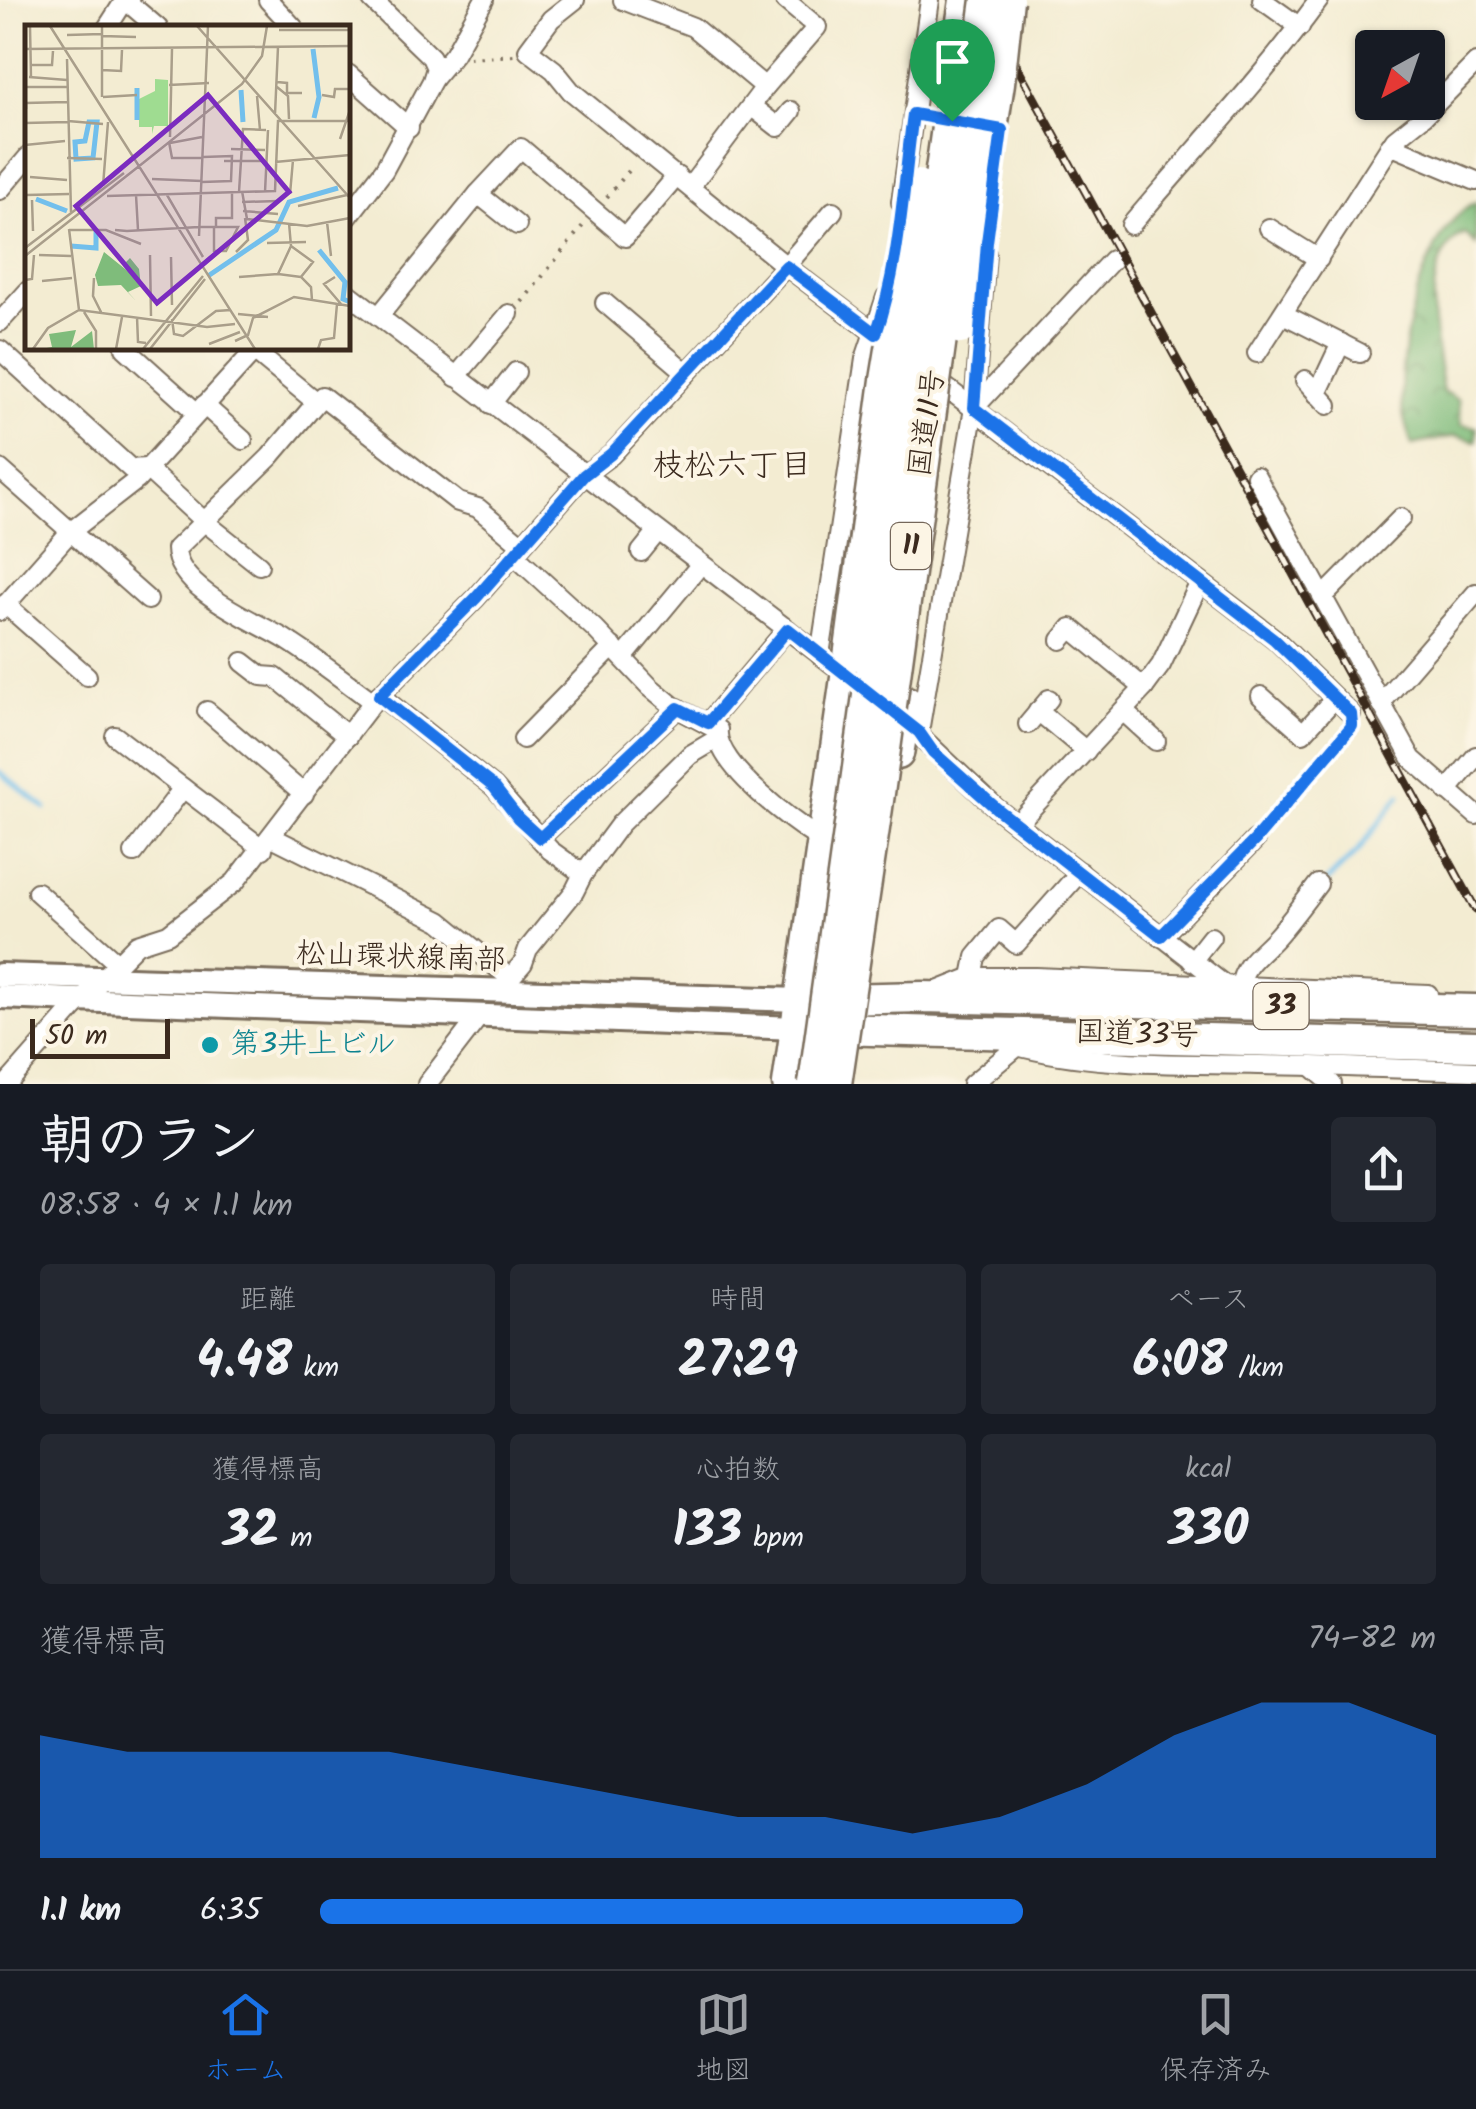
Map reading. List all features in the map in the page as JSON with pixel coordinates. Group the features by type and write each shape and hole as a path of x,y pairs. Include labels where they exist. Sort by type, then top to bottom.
{"highway":[{"name":"11","path":"788,1084 842,724 839,662 948,0"},
{"name":"国道11号","path":"814,1084 965,0"},
{"name":"国道11号","path":"836,1084 987,0"},
{"name":"11","path":"849,1084 860,997 908,721 1008,0"},
{"name":"国道33号","path":"799,1014 860,997 1476,1010"},
{"name":"国道33号","path":"799,1014 856,1031 972,1032 1084,1046 1476,1046"}],"street":[{"path":"109,25 125,0 154,25"},
{"path":"268,0 291,25"},
{"path":"432,81 454,54 484,0"},
{"path":"575,0 551,20 528,50 554,70 571,92 786,266 1274,639 1351,714"},
{"path":"623,0 693,26 765,87"},
{"path":"379,316 520,148 625,238 684,182 817,27 785,0"},
{"path":"839,662 865,358 884,312 930,0"},
{"path":"1019,35 1022,0"},
{"path":"1262,0 1300,27"},
{"path":"1131,225 1196,146 1244,98 1319,0"},
{"path":"350,214 384,170 409,128 436,68 431,56 383,4"},
{"path":"1257,353 1390,145 1475,67"},
{"path":"350,76 409,128"},
{"path":"908,721 974,408 987,242 1009,80"},
{"path":"751,106 778,128 791,111"},
{"path":"913,114 1002,130"},
{"path":"1390,145 1476,181"},
{"path":"3,180 25,160"},
{"path":"350,187 363,198"},
{"path":"478,194 518,225"},
{"path":"7,1084 137,944 168,934 236,882 376,699 584,475 611,454 687,373 834,210"},
{"path":"1269,228 1319,259"},
{"path":"974,408 1112,260"},
{"path":"4,309 25,293"},
{"path":"350,295 658,532 839,662 908,721 933,752 1018,824 1192,961 1233,987"},
{"path":"606,312 687,373"},
{"path":"456,377 509,314"},
{"path":"1283,314 1360,353"},
{"path":"1317,393 1341,343"},
{"path":"0,350 132,468 146,468 206,523 248,544 259,565"},
{"path":"127,350 244,440"},
{"path":"87,676 4,599 70,532 136,480 254,350"},
{"path":"256,350 316,402"},
{"path":"490,404 516,372"},
{"path":"583,874 550,850 494,787 376,699 285,640 225,607 182,570 176,549 270,457 322,396 458,502 478,508 650,687 712,731 725,754 763,796 824,842"},
{"path":"0,469 148,600"},
{"path":"1256,476 1412,759 1476,815"},
{"path":"1323,597 1402,518"},
{"path":"641,552 658,532"},
{"path":"522,739 618,653 701,564"},
{"path":"1018,824 1144,688 1160,665 1200,582"},
{"path":"1381,704 1476,593"},
{"path":"1061,640 1071,628 1144,688"},
{"path":"115,736 183,788 267,843 440,921 510,984 528,949 574,892 620,824 712,731 788,629"},
{"path":"244,662 261,676 275,678 348,736"},
{"path":"1260,696 1304,733 1334,698"},
{"path":"540,838 678,708"},
{"path":"207,711 228,717 304,794"},
{"path":"1123,711 1156,740"},
{"path":"1038,712 1086,751"},
{"path":"842,724 908,721"},
{"path":"1448,791 1476,756"},
{"path":"134,853 183,788"},
{"path":"1161,936 1255,840"},
{"path":"972,977 976,957 1000,929 1016,944 1080,872"},
{"path":"1233,987 1318,884"},
{"path":"38,892 110,971"},
{"path":"1192,961 1211,937"},
{"name":"松山環状線南部","path":"0,976 110,971 510,984 799,1014"},
{"path":"922,997 972,977 1476,999"},
{"name":"松山環状線南部","path":"0,997 481,1014 799,1014"},
{"path":"427,1084 481,1014"},
{"path":"972,1032 1018,1046 1084,1046 1184,1066 1476,1072"},
{"path":"972,1084 1018,1046"},
{"path":"1176,1084 1184,1066"},
{"path":"1312,1066 1332,1084"}],"path":[{"path":"454,54 480,59 528,50"},
{"path":"509,314 645,150"},
{"path":"1255,840 1352,726 1351,714"}],"green space":[{"path":"1476,202 1476,245 1466,234 1451,244 1441,260 1435,281 1434,328 1443,391 1458,400 1461,425 1476,427 1476,441 1455,436 1412,445 1403,412 1401,384 1417,294 1441,237 1457,216"}],"waterway":[{"path":"0,772 46,809"},
{"path":"1323,885 1358,851 1400,795"}],"railway":[{"path":"981,0 1476,910"}],"place":[{"name":"第3井上ビル","path":"210,1045"}],"district":[{"name":"枝松六丁目","path":"732,466"}],"route":[{"path":"913,114 952,121 1002,130 987,242 974,408 1274,639 1351,714 1352,726 1255,840 1161,936 996,808 933,752 919,732 788,629 708,723 678,708 540,838 494,787 379,696 476,598 584,475 611,454 786,266 876,334 884,312 913,114"}]}
